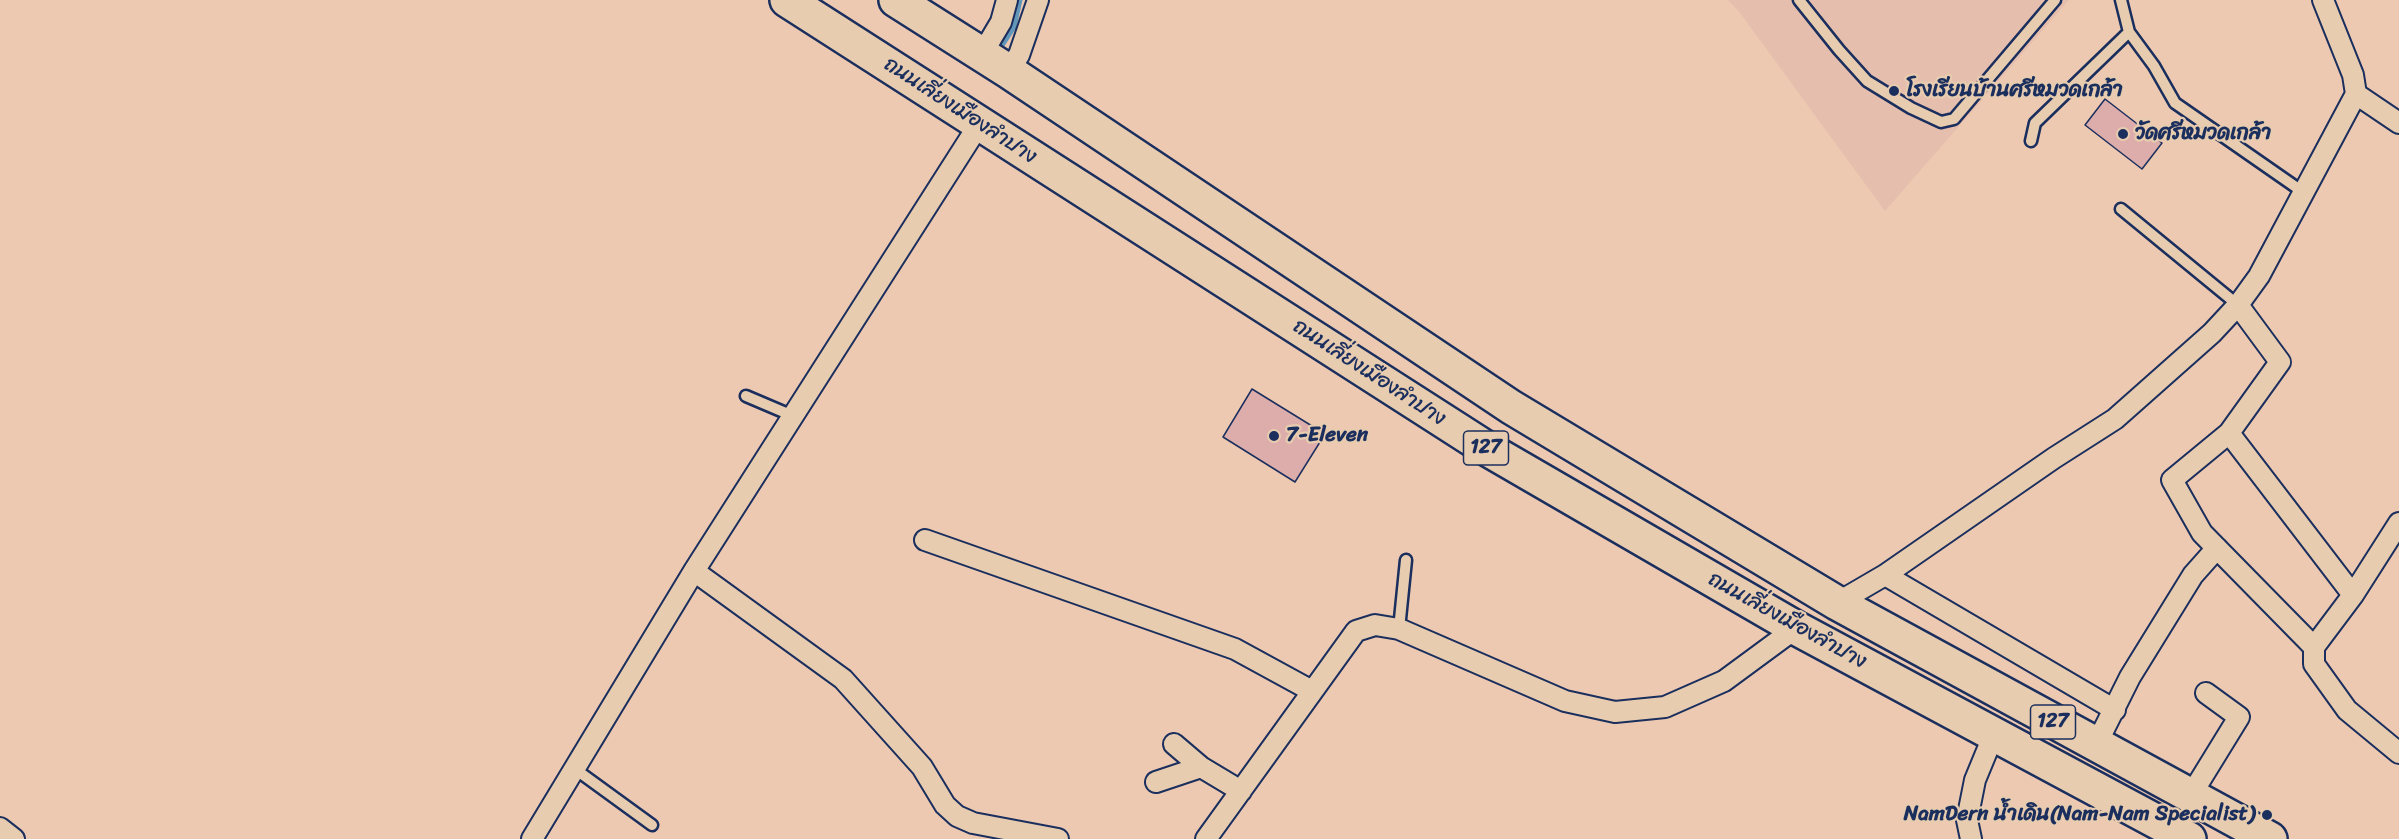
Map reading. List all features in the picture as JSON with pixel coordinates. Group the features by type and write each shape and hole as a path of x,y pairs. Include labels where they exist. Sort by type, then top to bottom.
{"highway":[{"name":"ถนนเลี่ยงเมืองลำปาง","path":"787,0 1489,450 1796,628 2188,839"},
{"name":"ถนนเลี่ยงเมืองลำปาง","path":"896,0 995,63 1511,407 1837,603 2270,839"},
{"path":"2117,800 2136,766"}],"street":[{"path":"1006,0 995,63 1019,55 1038,0"},
{"path":"1837,603 1885,575 2054,458 2115,419 2212,333 2238,305 2259,276 2356,94 2352,75 2323,0"},
{"path":"2356,94 2399,123"},
{"path":"532,839 694,571 786,413 980,123"},
{"path":"2238,305 2280,363 2229,433 2172,480 2202,533 2314,647"},
{"path":"2229,433 2352,595"},
{"path":"2399,523 2352,595 2314,647 2314,664 2347,710 2399,753"},
{"path":"925,540 1235,649 1312,691"},
{"path":"2096,745 2130,677 2193,575 2217,548"},
{"path":"694,571 843,679 922,767 945,805 957,816 973,823 1058,839"},
{"path":"1885,575 2115,710"},
{"path":"1206,839 1356,631 1375,625 1399,628 1565,701 1615,712 1665,707 1724,681 1796,628"},
{"path":"2191,795 2239,717 2206,693"},
{"path":"1971,839 1967,820 1975,780 1994,734"},
{"path":"1173,744 1202,768 1241,791"},
{"path":"1156,782 1202,768"},
{"path":"0,828 14,839"}],"lane":[{"path":"1799,0 1867,81 1911,108 1941,122 1954,119 2055,0"},
{"path":"2121,0 2129,32 2154,66 2175,103 2303,192"},
{"path":"2031,141 2035,123 2129,32"},
{"path":"2121,210 2238,305"},
{"path":"746,396 786,413"},
{"path":"1399,628 1406,560"},
{"path":"575,769 652,825"}],"shaded area":[{"name":"โรงเรียนบ้านศรีหมวดเกล้า","path":"1728,0 2069,0 1885,211 1740,13"}],"building":[{"name":"วัดศรีหมวดเกล้า","path":"2105,99 2162,143 2142,169 2085,125"},
{"name":"7-Eleven","path":"1252,389 1325,434 1295,482 1223,437"}],"waterway":[{"path":"1003,44 1014,27 1020,0"}],"place":[{"name":"โรงเรียนบ้านศรีหมวดเกล้า","path":"1894,91"},
{"name":"วัดศรีหมวดเกล้า","path":"2123,134"},
{"name":"7-Eleven","path":"1274,436"},
{"name":"NamDern น้ำเดิน(Nam-Nam Specialist)","path":"2267,815"}]}
